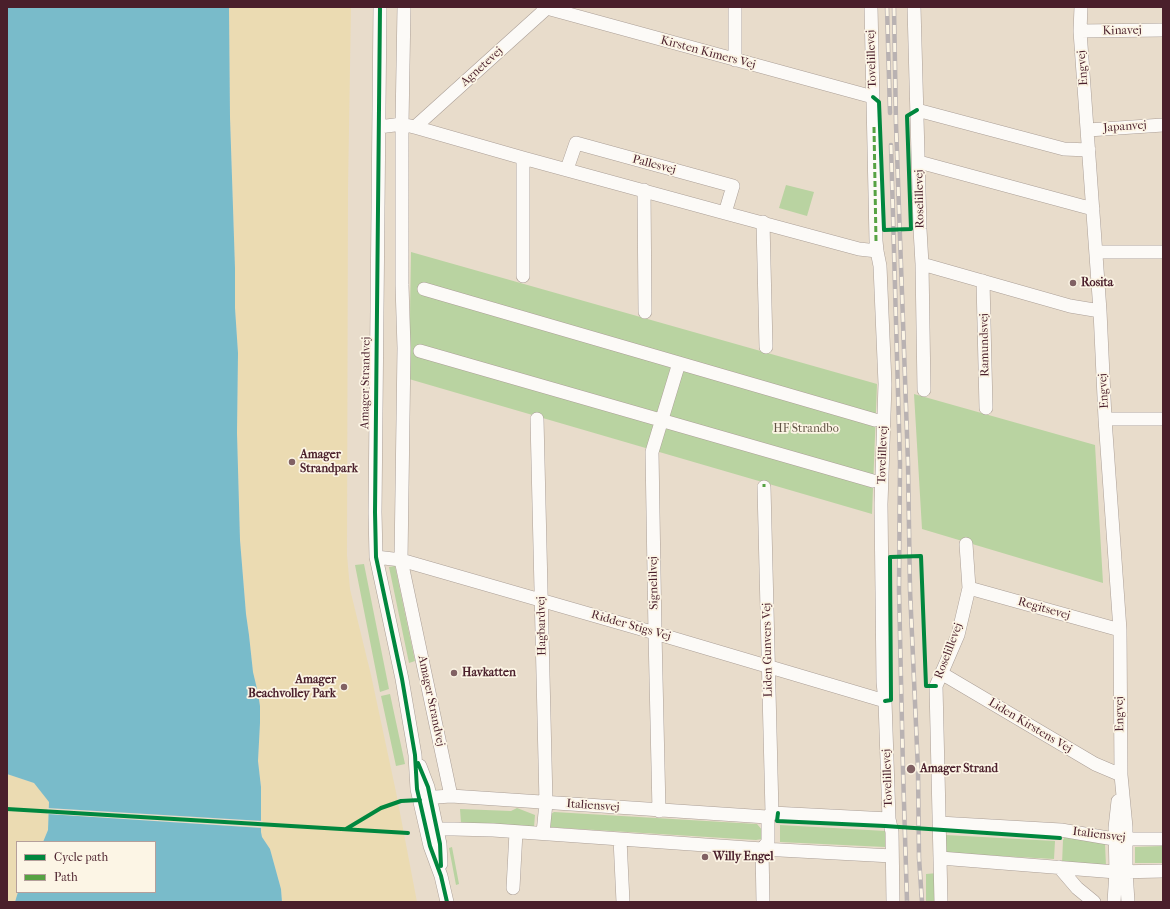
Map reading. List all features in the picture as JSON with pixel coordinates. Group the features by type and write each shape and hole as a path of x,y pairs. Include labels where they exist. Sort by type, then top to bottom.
{"street":[{"name":"Amager Strandvej","path":"380,7 375,512 376,557 402,679 415,755 428,787 425,799 432,830 430,846 441,876 447,902"},
{"name":"Amager Strandvej","path":"404,7 402,124 402,286 404,348 401,560 451,796"},
{"name":"Kirsten Kimers Vej","path":"546,7 874,97"},
{"name":"Agnetevej","path":"415,127 546,7"},
{"path":"735,7 735,60"},
{"name":"Tovelillevej","path":"871,7 877,251 880,266 885,384 881,504 883,682 889,819 892,832 893,902"},
{"name":"Roselillevej","path":"914,7 922,264 924,390"},
{"name":"Engvej","path":"1081,7 1080,31 1088,130 1092,209 1100,311 1105,419 1120,630 1121,872"},
{"name":"Kinavej","path":"1080,31 1163,30"},
{"path":"917,110 1064,149 1089,150"},
{"path":"379,127 402,124 415,127 523,158 859,249 877,251"},
{"name":"Japanvej","path":"1088,130 1163,125"},
{"name":"Pallesvej","path":"567,169 576,143 733,186 725,213"},
{"path":"523,158 523,276"},
{"path":"919,162 1092,209"},
{"path":"644,190 645,312"},
{"path":"763,222 766,347"},
{"path":"1096,252 1163,252"},
{"path":"922,264 1070,306 1100,311"},
{"name":"Ramundsvej","path":"983,281 986,408"},
{"path":"424,289 875,420"},
{"path":"420,350 873,480"},
{"name":"Signelilvej","path":"659,811 654,633 652,452 679,363"},
{"name":"Hagbardvej","path":"537,419 546,802 543,833"},
{"path":"1105,419 1163,419"},
{"name":"Liden Gunvers Vej","path":"764,487 770,815"},
{"name":"Roselillevej","path":"941,902 936,686 958,635 969,588 966,544"},
{"name":"Ridder Stigs Vej","path":"376,557 401,560 885,701"},
{"name":"Regitsevej","path":"969,588 1120,630"},
{"name":"Liden Kirstens Vej","path":"941,673 1095,764 1121,775"},
{"name":"Italiensvej","path":"425,799 451,796 659,811 889,819"},
{"path":"763,902 762,848 768,842 768,823 770,815"},
{"name":"Italiensvej","path":"939,823 1060,830 1120,839 1163,839"},
{"path":"432,830 543,833 892,856"},
{"path":"513,888 516,832"},
{"path":"620,839 623,902"},
{"path":"940,858 1121,872 1163,871"},
{"path":"1059,867 1077,888 1094,902"},
{"path":"1114,902 1121,872"},
{"path":"1121,872 1128,902"}],"green space":[{"path":"786,185 814,192 807,216 779,208"},
{"name":"HF Strandbo","path":"411,252 877,384 872,514 409,379"},
{"path":"914,394 1095,445 1103,583 922,529"},
{"path":"364,564 389,689 380,692 355,565"},
{"path":"395,566 415,661 409,663 389,567"},
{"path":"390,694 405,764 396,766 381,696"},
{"path":"517,808 535,815 534,827 461,823 460,809 511,811"},
{"path":"554,812 757,824 763,831 762,839 756,840 547,827 548,816"},
{"path":"780,825 886,831 885,847 780,842"},
{"path":"946,835 1055,841 1054,859 946,853"},
{"path":"1066,835 1105,844 1106,866 1062,864 1063,840"},
{"path":"1163,846 1163,863 1135,863 1135,847"},
{"path":"452,847 459,884 456,885 449,848"},
{"path":"938,873 938,902 926,902 926,874"}],"sand":[{"name":"Amager Strandpark","path":"229,7 351,7 348,188 347,555 350,589 371,675 396,792 417,902 282,902 281,889 270,849 262,837 261,787 258,761 260,706 253,672 246,614 240,540 237,433 238,353 235,308 230,117"},
{"path":"7,774 34,783 50,802 48,830 43,841 16,841 16,893 18,893 15,902 7,902"}],"water":[{"path":"7,7 229,7 230,117 235,308 238,353 237,433 240,540 246,614 253,672 260,706 258,761 261,787 261,832 262,837 270,849 281,889 282,902 15,902 18,893 156,893 156,841 43,841 48,830 49,802 34,783 7,774"}],"pier":[{"path":"47,808 263,821 262,828 47,814"}],"railway":[{"path":"887,7 890,113"},
{"path":"894,7 896,124 908,463 910,590 918,770 919,858 922,902"},
{"path":"891,145 900,463 899,590 907,902"}],"marked path":[{"path":"874,127 876,241"}],"cycle path":[{"path":"380,7 375,512 376,557 402,679 415,755 417,789 430,846 441,876 447,902"},
{"path":"873,97 879,102 884,230 911,229 907,116 917,110"},
{"path":"885,701 891,700 890,557 921,556 926,686 936,686"},
{"path":"418,763 428,787 440,844 441,866"},
{"path":"346,829 381,808 401,801 420,800"},
{"path":"7,809 408,833"},
{"path":"778,813 777,821 885,826 1060,838"}],"place":[{"name":"Rosita","path":"1073,283"},
{"name":"Amager Strandpark","path":"292,462"},
{"name":"Havkatten","path":"454,673"},
{"name":"Amager Beachvolley Park","path":"344,687"},
{"name":"Amager Strand","path":"911,769"},
{"name":"Willy Engel","path":"705,857"}]}
